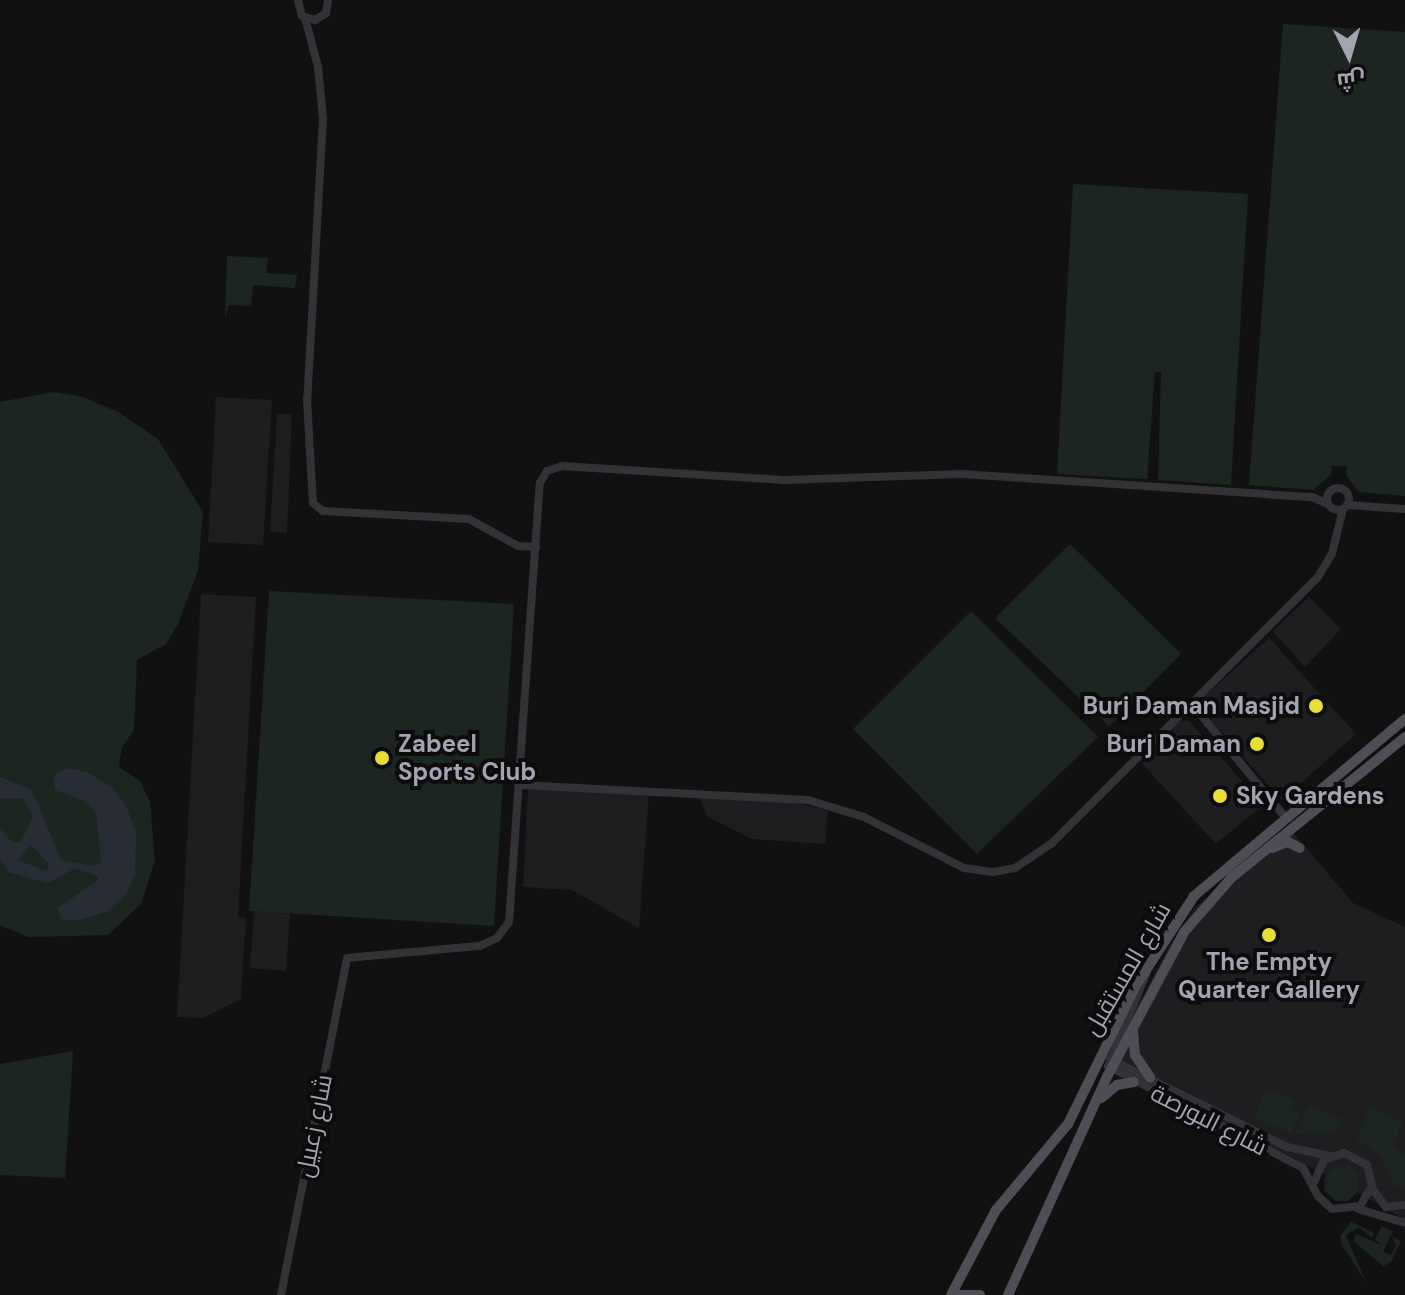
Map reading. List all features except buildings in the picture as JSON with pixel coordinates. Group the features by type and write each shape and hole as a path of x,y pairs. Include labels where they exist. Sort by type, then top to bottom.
{"main road":[{"name":"شارع المستقبل","path":"1008,1295 1026,1247 1095,1105 1108,1062 1148,969 1194,896 1284,816 1405,719"},
{"name":"شارع المستقبل","path":"951,1295 996,1210 1068,1124 1134,1024 1170,955 1218,891 1405,737"},
{"path":"1291,829 1294,816 1326,791 1333,778"},
{"path":"1266,849 1288,842 1300,848"},
{"path":"1170,955 1184,947"},
{"path":"1134,1024 1135,1055 1150,1077"},
{"path":"1095,1105 1113,1087 1134,1082"},
{"path":"1014,1295 1026,1247"},
{"path":"957,1295 980,1295"}],"street":[{"path":"297,0 314,47 323,118 307,400 313,503 323,511 469,519 514,544 536,547"},
{"path":"314,47 328,0"},
{"path":"305,18 320,19"},
{"path":"1348,495 1336,527 1332,554 1318,577 1044,850 1000,871 964,868 864,817 808,800 521,785 541,480 557,466 784,480 962,474 1312,497 1338,487 1370,504 1405,509"},
{"path":"1328,492 1336,527"},
{"path":"1312,497 1329,505 1345,507 1370,504"},
{"path":"1191,703 1284,816"},
{"name":"شارع زعبيل","path":"281,1295 347,958 480,946 502,933 510,916 521,785"},
{"name":"شارع البورصة","path":"1108,1062 1150,1077 1284,1146 1310,1156 1331,1156"},
{"name":"شارع البورصة","path":"1108,1062 1134,1082 1300,1166 1314,1182"},
{"path":"1344,1153 1362,1160 1372,1186 1386,1207 1405,1220 1370,1209 1328,1207 1314,1182 1318,1167 1331,1156 1344,1153"},
{"path":"1353,1209 1366,1200 1372,1186"},
{"path":"1386,1207 1405,1205"}],"shaded area":[{"path":"1283,24 1405,32 1405,496 1359,492 1346,475 1347,466 1332,466 1331,475 1313,490 1249,485"},
{"path":"1073,184 1248,194 1231,485 1158,480 1161,372 1155,372 1147,479 1057,474"},
{"path":"227,256 268,258 266,273 297,275 295,288 253,285 251,306 229,305 225,319"},
{"path":"52,392 80,396 118,412 158,439 203,512 198,571 178,624 166,644 137,660 134,730 122,747 119,767 140,781 150,802 155,860 141,904 108,935 28,937 0,925 0,402"},
{"path":"216,397 272,400 263,545 208,542"},
{"path":"277,414 292,414 287,533 270,532"},
{"path":"1070,544 1181,654 1109,726 995,618"},
{"name":"Zabeel Sports Club","path":"269,591 514,604 494,926 249,911"},
{"path":"201,594 256,597 238,917 246,918 241,999 203,1018 177,1017"},
{"path":"1309,597 1341,629 1305,667 1273,631"},
{"path":"971,611 1098,737 977,854 853,729"},
{"path":"1269,638 1356,734 1282,800 1196,704"},
{"path":"1179,721 1189,721 1263,805 1216,844 1138,759"},
{"path":"66,768 87,772 111,787 126,805 136,834 135,875 126,894 107,912 74,921 61,919 58,908 98,880 97,876 76,868 47,883 8,872 0,859 0,829 12,842 21,842 33,816 23,798 0,798 0,777 32,790 61,860 91,866 101,862 96,812 83,800 55,790 53,776","holes":["31,845 49,864 47,871 17,860"]},
{"path":"528,789 649,793 639,928 572,890 523,887"},
{"path":"699,798 790,802 828,810 825,844 752,839 708,817"},
{"path":"1288,826 1353,903 1405,927 1405,1220 1342,1183 1107,1064 1171,943 1195,908"},
{"path":"254,911 290,914 286,971 250,968"},
{"path":"73,1051 65,1178 0,1175 0,1064"},
{"path":"1266,1089 1294,1101 1290,1109 1300,1113 1291,1133 1254,1117"},
{"path":"1309,1106 1343,1119 1339,1131 1294,1135"},
{"path":"1370,1108 1403,1122 1392,1148 1405,1154 1405,1188 1394,1185 1381,1157 1356,1139"},
{"path":"1335,1166 1350,1167 1358,1176 1357,1193 1348,1201 1336,1201 1324,1191 1325,1175"},
{"path":"1351,1222 1374,1233 1372,1238 1358,1227 1346,1236 1366,1282 1342,1245 1340,1236"},
{"path":"1382,1226 1393,1231 1383,1252 1391,1255 1396,1245 1392,1237 1401,1241 1391,1262 1383,1266 1353,1241 1356,1234 1381,1245 1375,1239"}],"place":[{"name":"Burj Daman Masjid","path":"1316,706"},
{"name":"Burj Daman","path":"1257,744"},
{"name":"Zabeel Sports Club","path":"382,758"},
{"name":"Sky Gardens","path":"1220,796"},
{"name":"The Empty Quarter Gallery","path":"1269,935"}]}
